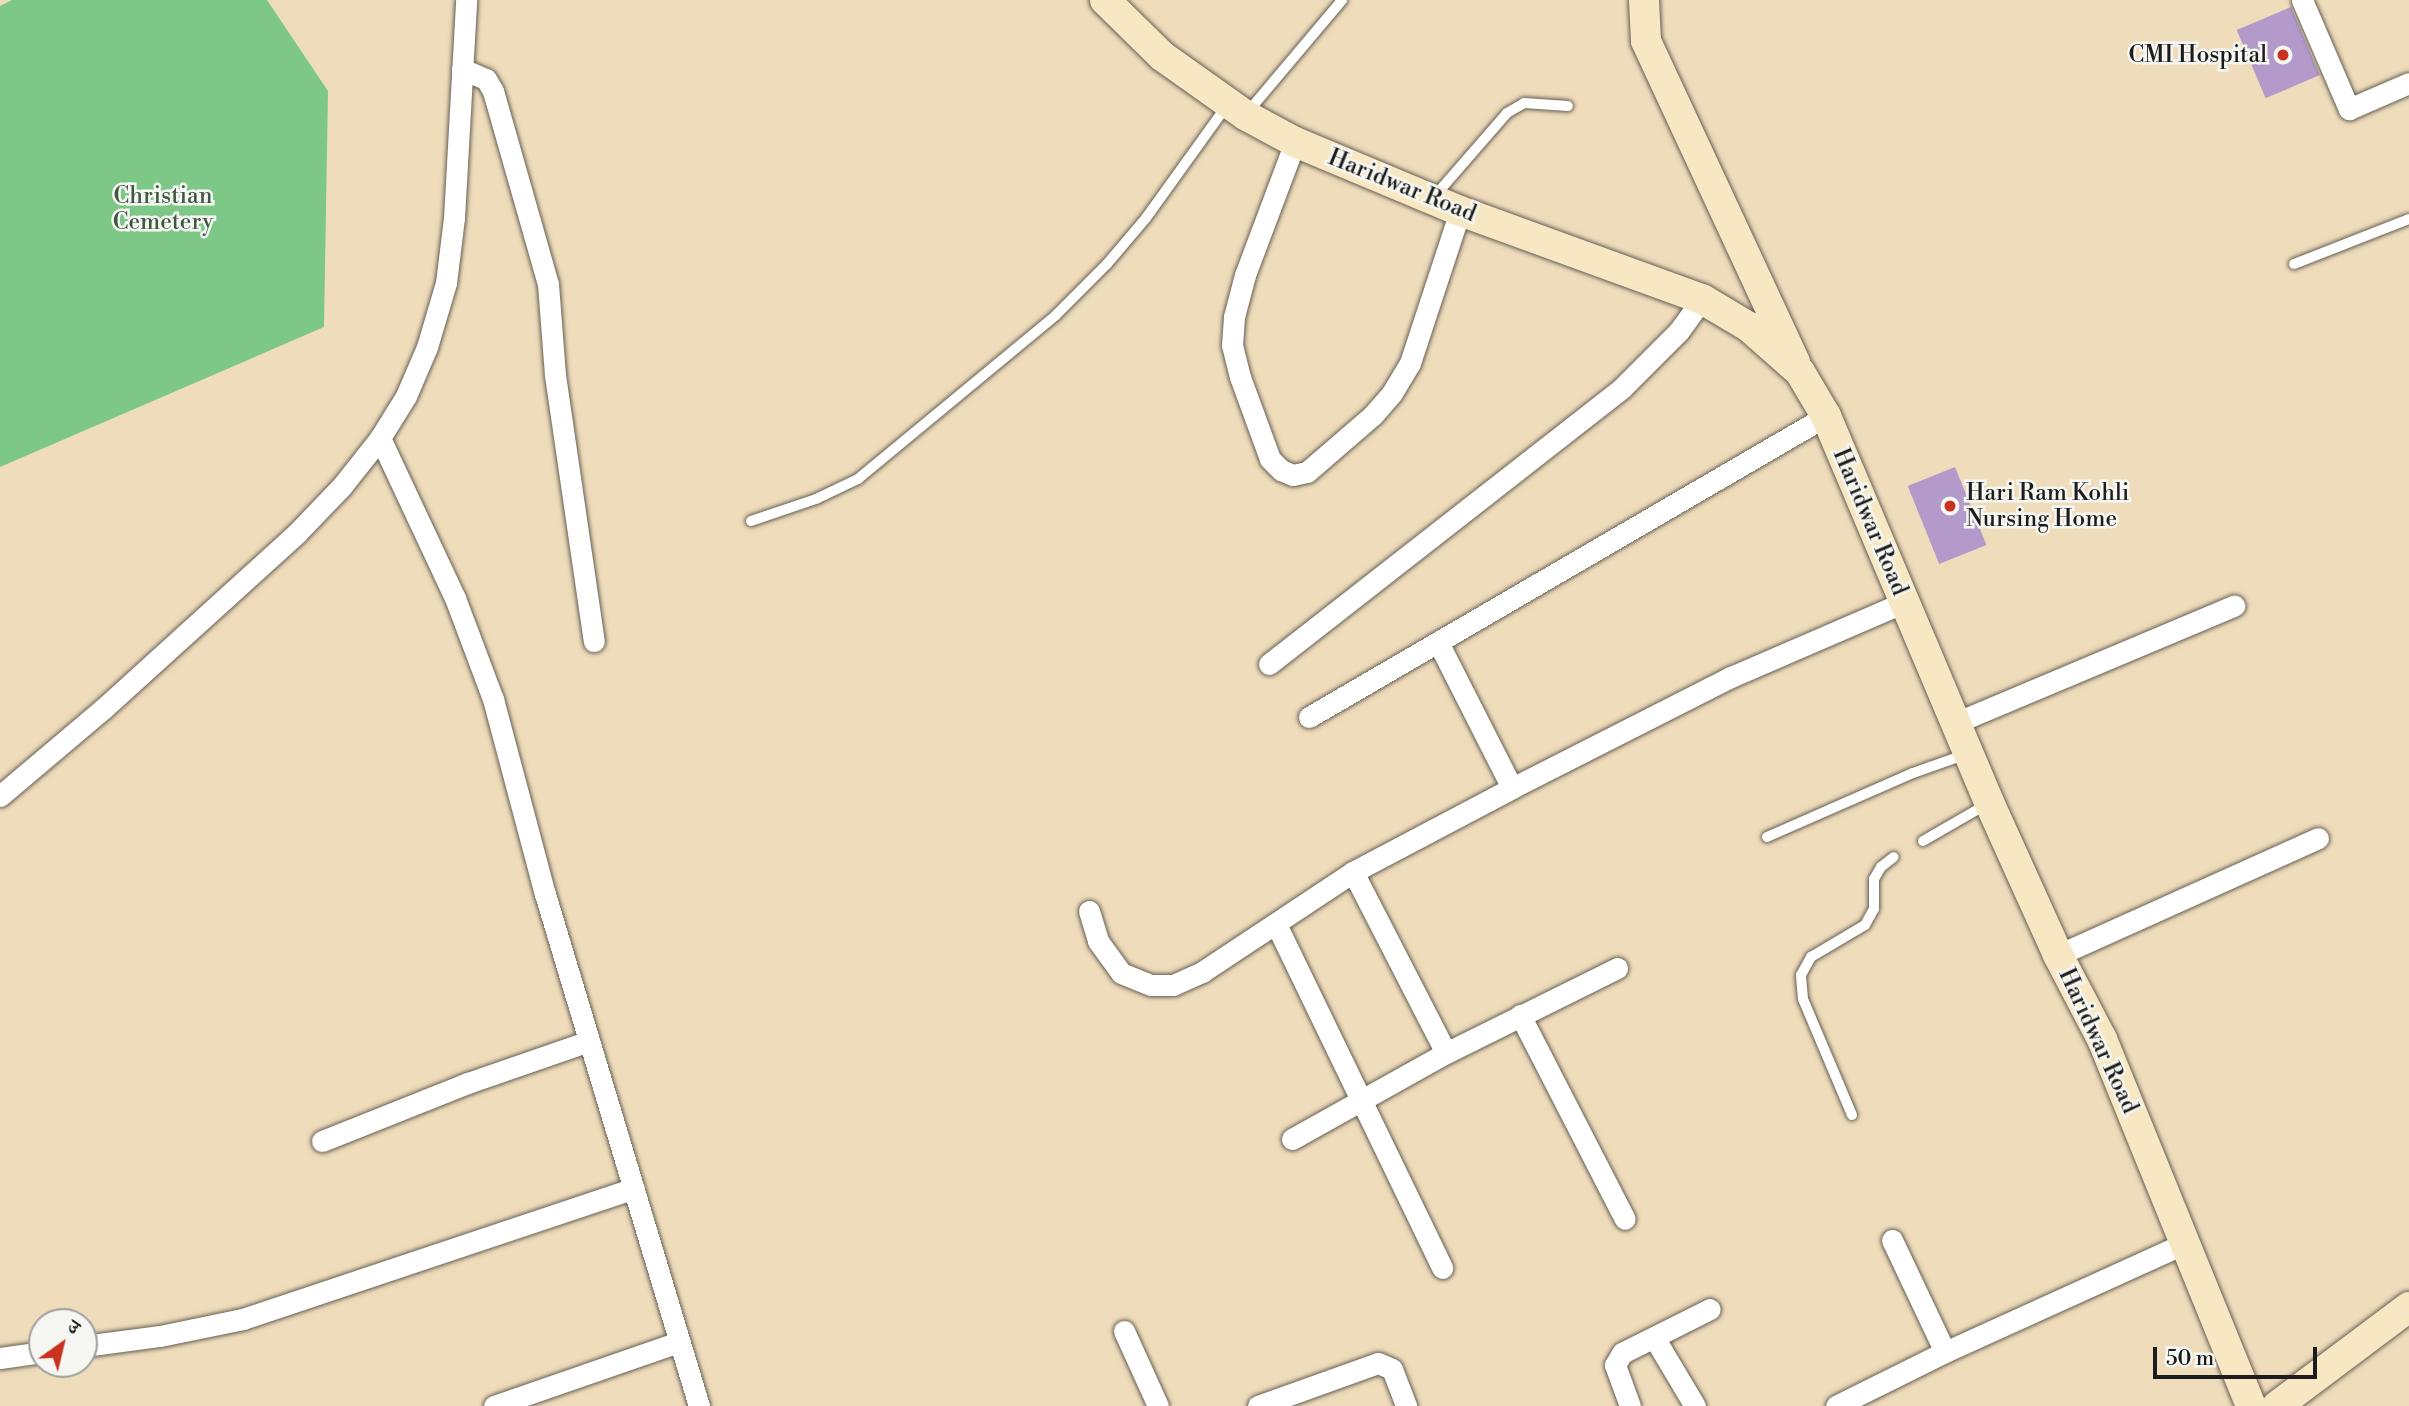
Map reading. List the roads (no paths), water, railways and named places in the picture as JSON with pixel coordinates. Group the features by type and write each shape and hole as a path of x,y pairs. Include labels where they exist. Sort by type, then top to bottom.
{"main road":[{"name":"Haridwar Road","path":"1105,0 1162,56 1236,110 1295,142 1460,211 1702,299 1749,327 1800,372 1826,416 1989,802 2058,955 2102,1039 2252,1406"},
{"path":"1644,0 1646,41 1800,372"},
{"path":"2277,1406 2409,1307"}],"street":[{"path":"2302,0 2348,109 2409,83"},
{"path":"0,796 103,709 296,534 342,486 380,438 407,396 427,347 446,284 454,218 464,2"},
{"path":"462,69 486,79 493,91 548,284 556,386 594,641"},
{"path":"1295,142 1245,275 1234,317 1232,345 1240,377 1270,459 1280,470 1293,475 1307,472 1373,415 1392,393 1410,363 1460,211"},
{"path":"1269,664 1622,388 1679,331 1702,299"},
{"path":"1310,718 1826,416"},
{"path":"380,438 477,654 589,1041 699,1406"},
{"path":"1089,911 1098,941 1121,973 1151,985 1173,985 1202,972 1353,872 1513,788 1731,677 1904,602"},
{"path":"1955,723 2234,606"},
{"path":"1439,644 1513,788"},
{"path":"2058,955 2318,838"},
{"path":"1353,872 1446,1053"},
{"path":"1276,924 1442,1268"},
{"path":"1292,1139 1446,1053 1617,968"},
{"path":"1520,1015 1625,1219"},
{"path":"322,1141 468,1083 589,1041"},
{"path":"98,1344 172,1334 243,1319 634,1188"},
{"path":"1892,1240 1945,1352"},
{"path":"1836,1406 1945,1352 2187,1242"},
{"path":"1630,1406 1615,1365 1622,1353 1656,1339 1710,1309"},
{"path":"1124,1331 1158,1406"},
{"path":"1656,1339 1695,1406"},
{"path":"494,1406 679,1342"},
{"path":"0,1357 28,1354"},
{"path":"1258,1406 1378,1363 1392,1369 1406,1406"}],"lane":[{"path":"751,521 816,499 858,480 1056,316 1107,264 1236,110 1342,0"},
{"path":"1432,200 1507,113 1524,103 1568,106"},
{"path":"2294,264 2409,219"},
{"path":"1767,837 1913,773 1970,753"},
{"path":"1923,841 1989,802"},
{"path":"1852,1115 1803,999 1801,975 1811,957 1865,925 1874,909 1874,879 1881,867 1894,857"}],"place":[{"name":"CMI Hospital","path":"2283,55"},
{"name":"Hari Ram Kohli Nursing Home","path":"1950,506"}],"park label":[{"name":"Christian Cemetery","path":"163,209"}]}
